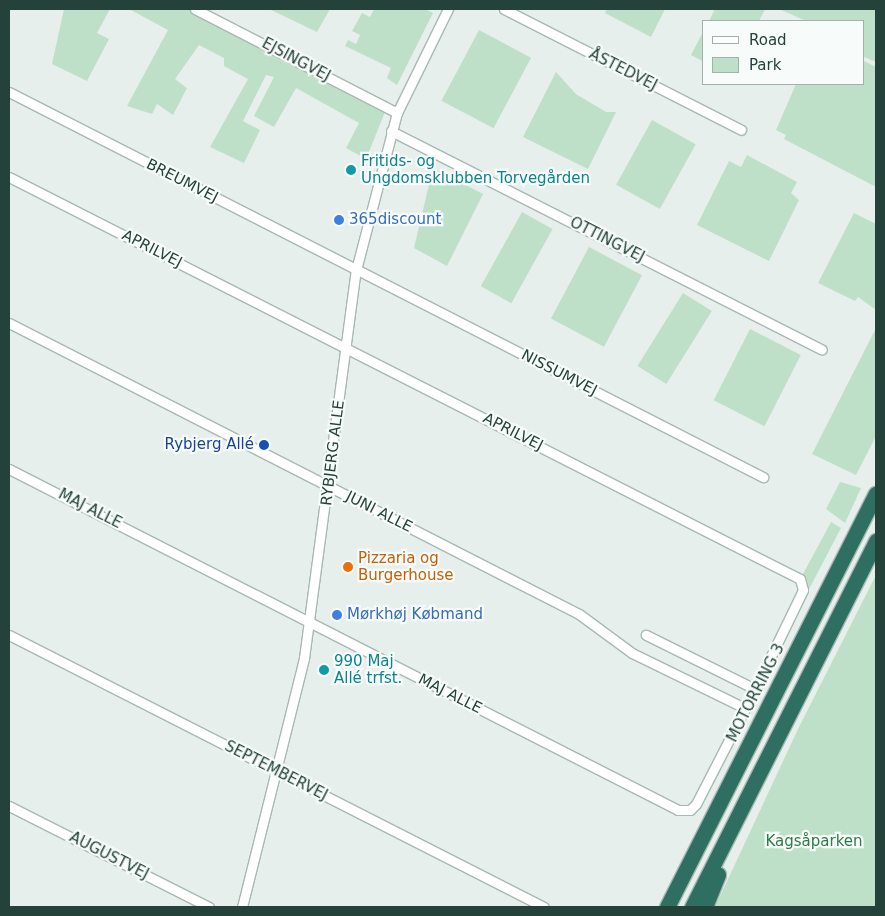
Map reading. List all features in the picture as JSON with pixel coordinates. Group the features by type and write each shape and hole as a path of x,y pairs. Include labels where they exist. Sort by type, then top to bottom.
{"highway":[{"name":"MOTORRING 3","path":"667,907 876,494"},
{"path":"692,907 737,822 876,541"},
{"path":"705,907 737,822"}],"street":[{"name":"EJSINGVEJ","path":"195,9 397,114"},
{"name":"RYBJERG ALLE","path":"242,907 277,772 310,622 356,270 391,131 397,114 448,9"},
{"name":"ÅSTEDVEJ","path":"504,9 742,130"},
{"name":"BREUMVEJ","path":"9,92 356,270"},
{"name":"OTTINGVEJ","path":"391,131 822,350"},
{"name":"APRILVEJ","path":"9,177 800,579 804,590 755,689"},
{"name":"NISSUMVEJ","path":"356,270 763,477"},
{"name":"JUNI ALLE","path":"9,323 578,614 632,653 745,708"},
{"name":"MAJ ALLE","path":"9,469 678,810 690,810 696,804 755,689"},
{"name":"SEPTEMBERVEJ","path":"9,635 544,907"},
{"path":"646,635 755,689"},
{"name":"AUGUSTVEJ","path":"9,806 210,907"}],"green space":[{"path":"64,9 110,9 97,33 109,39 87,81 52,64"},
{"path":"129,9 189,9 385,112 366,159 346,148 359,123 296,88 274,127 254,116 274,77 266,75 243,121 260,130 244,163 210,147 248,79 224,66 224,58 199,45 175,79 187,88 173,115 157,104 152,114 127,106 168,30"},
{"path":"269,9 330,9 317,32"},
{"path":"374,9 425,9 433,13 397,85 387,78 391,68 345,46 348,40 356,44 360,35 352,31 362,13 370,17"},
{"path":"607,9 665,9 651,37 605,13"},
{"path":"715,9 765,9 760,20 710,20"},
{"path":"779,9 876,9 876,62 865,57 865,20 804,20"},
{"path":"479,30 531,58 494,128 441,101"},
{"path":"702,34 702,61 691,55"},
{"path":"865,62 876,67 876,187 784,139 786,135 776,130 796,85 865,85"},
{"path":"556,72 576,94 606,112 616,112 588,169 523,137"},
{"path":"652,120 696,144 660,209 616,185"},
{"path":"747,155 797,182 791,193 799,200 769,261 697,225 729,161 741,167"},
{"path":"433,168 483,194 447,266 414,248"},
{"path":"522,212 553,229 511,303 481,286"},
{"path":"854,213 876,224 876,310 858,297 855,301 818,283"},
{"path":"589,247 642,275 604,347 551,319"},
{"path":"683,293 712,311 666,384 637,366"},
{"path":"876,328 876,436 856,475 812,454"},
{"path":"750,329 801,355 764,426 714,400"},
{"path":"840,482 861,488 845,523 826,509"},
{"path":"831,522 841,528 807,593 803,574"},
{"name":"Kagsåparken","path":"876,575 876,907 715,907 798,729"}],"place":[{"name":"Fritids- og Ungdomsklubben Torvegården","path":"351,170"},
{"name":"365discount","path":"339,220"},
{"name":"Rybjerg Allé","path":"264,445"},
{"name":"Pizzaria og Burgerhouse","path":"348,567"},
{"name":"Mørkhøj Købmand","path":"337,615"},
{"name":"990 Maj Allé trfst.","path":"324,670"}]}
